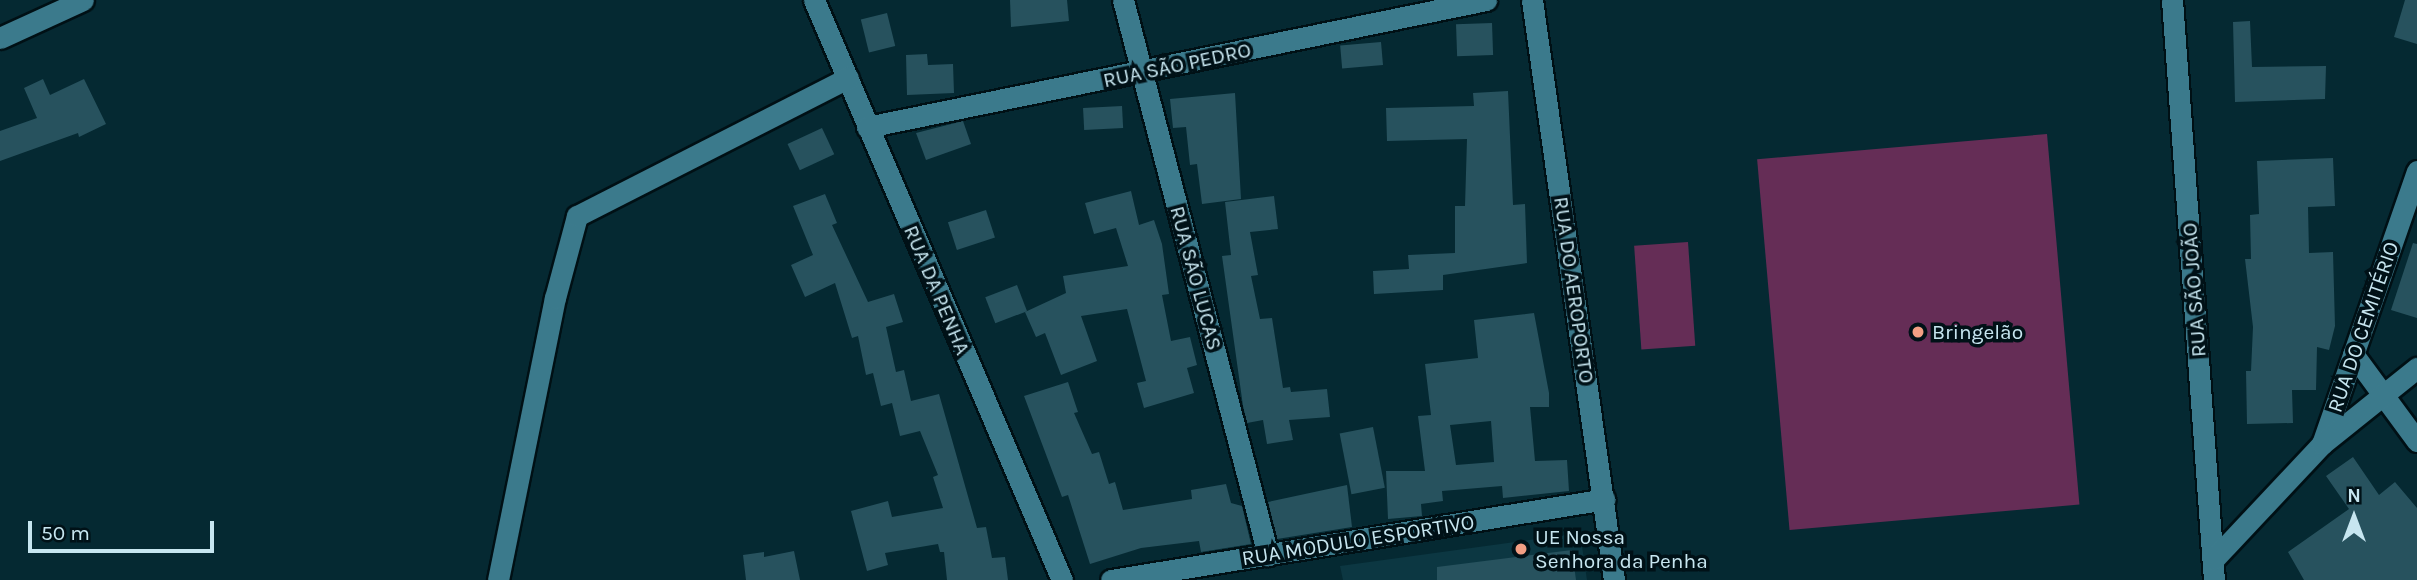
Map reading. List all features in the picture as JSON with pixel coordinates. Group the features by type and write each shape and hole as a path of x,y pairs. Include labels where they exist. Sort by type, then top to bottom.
{"street":[{"path":"0,38 83,0"},
{"name":"RUA DA PENHA","path":"814,0 1062,580"},
{"name":"RUA SÃO LUCAS","path":"1123,0 1268,555"},
{"name":"RUA SÃO PEDRO","path":"867,127 1142,73 1486,0"},
{"name":"RUA DO AEROPORTO","path":"1532,0 1614,580"},
{"name":"RUA SÃO JOÃO","path":"2172,0 2214,570"},
{"path":"498,580 555,298 577,216 848,78"},
{"name":"RUA DO CEMITÉRIO","path":"2322,444 2417,171"},
{"path":"2353,354 2417,441"},
{"path":"2214,570 2322,444 2417,368"},
{"name":"RUA MODULO ESPORTIVO","path":"1111,580 1604,499"}],"shaded area":[{"name":"Bringelão","path":"2047,134 2079,505 1790,530 1757,159"},
{"path":"1688,242 1695,346 1641,350 1634,246"},
{"name":"UE Nossa Senhora da Penha","path":"1580,533 1587,580 1343,580 1340,566"}],"building":[{"path":"1010,0 1067,0 1069,21 1011,27"},
{"path":"2405,0 2417,0 2417,44 2394,37"},
{"path":"887,13 895,46 869,53 861,20"},
{"path":"2250,21 2252,67 2326,66 2325,99 2235,102 2233,22"},
{"path":"1492,23 1493,55 1457,56 1456,24"},
{"path":"1381,42 1383,65 1342,68 1340,46"},
{"path":"927,54 928,65 953,64 954,93 907,95 906,55"},
{"path":"43,79 50,95 84,79 106,124 79,137 78,133 0,161 0,131 37,118 24,88"},
{"path":"1508,91 1513,205 1525,204 1527,263 1443,275 1443,290 1374,294 1373,271 1409,269 1408,255 1455,253 1455,206 1465,206 1467,139 1387,141 1386,108 1474,106 1473,93"},
{"path":"1235,93 1241,199 1202,204 1197,164 1190,165 1186,127 1173,128 1170,99"},
{"path":"1122,106 1123,128 1084,130 1083,108"},
{"path":"963,121 971,144 926,160 916,133"},
{"path":"822,128 834,154 800,170 788,144"},
{"path":"2333,158 2335,206 2308,207 2309,253 2333,252 2335,326 2329,350 2317,347 2316,390 2292,390 2293,423 2247,424 2246,371 2251,371 2253,327 2245,259 2251,259 2250,215 2259,214 2257,161"},
{"path":"1131,191 1139,225 1154,220 1162,244 1169,294 1162,295 1171,341 1190,337 1197,365 1187,368 1194,393 1144,408 1137,383 1146,381 1127,309 1081,316 1097,361 1061,375 1045,333 1036,337 1025,312 1066,293 1063,276 1128,266 1116,228 1094,234 1085,203"},
{"path":"825,194 837,223 832,225 868,302 894,294 903,322 886,327 896,372 904,370 911,401 939,394 977,528 986,527 992,558 1005,557 1008,580 947,580 944,552 940,552 938,544 885,553 888,565 867,571 851,511 888,501 892,517 943,508 933,477 938,475 920,431 900,436 892,403 881,406 873,373 866,375 858,336 852,338 835,283 805,297 791,265 813,255 793,206"},
{"path":"1274,196 1278,229 1250,232 1258,275 1251,276 1260,319 1272,318 1283,388 1290,387 1291,392 1327,389 1330,417 1289,420 1293,440 1267,444 1263,420 1247,423 1222,256 1231,255 1225,202"},
{"path":"986,210 995,238 957,250 948,222"},
{"path":"2413,243 2417,244 2417,318 2391,310"},
{"path":"1017,285 1027,311 995,323 985,297"},
{"path":"1534,313 1549,393 1549,407 1530,407 1535,461 1567,460 1569,491 1503,498 1502,486 1442,491 1443,501 1421,504 1422,516 1388,519 1386,471 1425,471 1418,416 1431,415 1425,364 1478,358 1474,320","holes":["1491,421 1494,462 1456,465 1450,425"]},
{"path":"1068,382 1078,412 1074,413 1092,454 1099,452 1109,484 1115,482 1123,510 1192,499 1191,490 1226,484 1231,503 1242,506 1251,544 1201,552 1199,541 1141,548 1090,564 1068,495 1062,497 1024,396"},
{"path":"1373,427 1385,488 1351,494 1340,433"},
{"path":"2353,457 2379,495 2395,482 2417,508 2417,580 2304,580 2288,552 2349,509 2326,476"},
{"path":"1347,485 1352,527 1277,539 1268,502"},
{"path":"1572,550 1576,580 1437,580 1437,567"},
{"path":"794,551 800,580 746,580 743,555 764,552 764,557"}],"place":[{"name":"Bringelão","path":"1918,332"},
{"name":"UE Nossa Senhora da Penha","path":"1521,549"}]}
